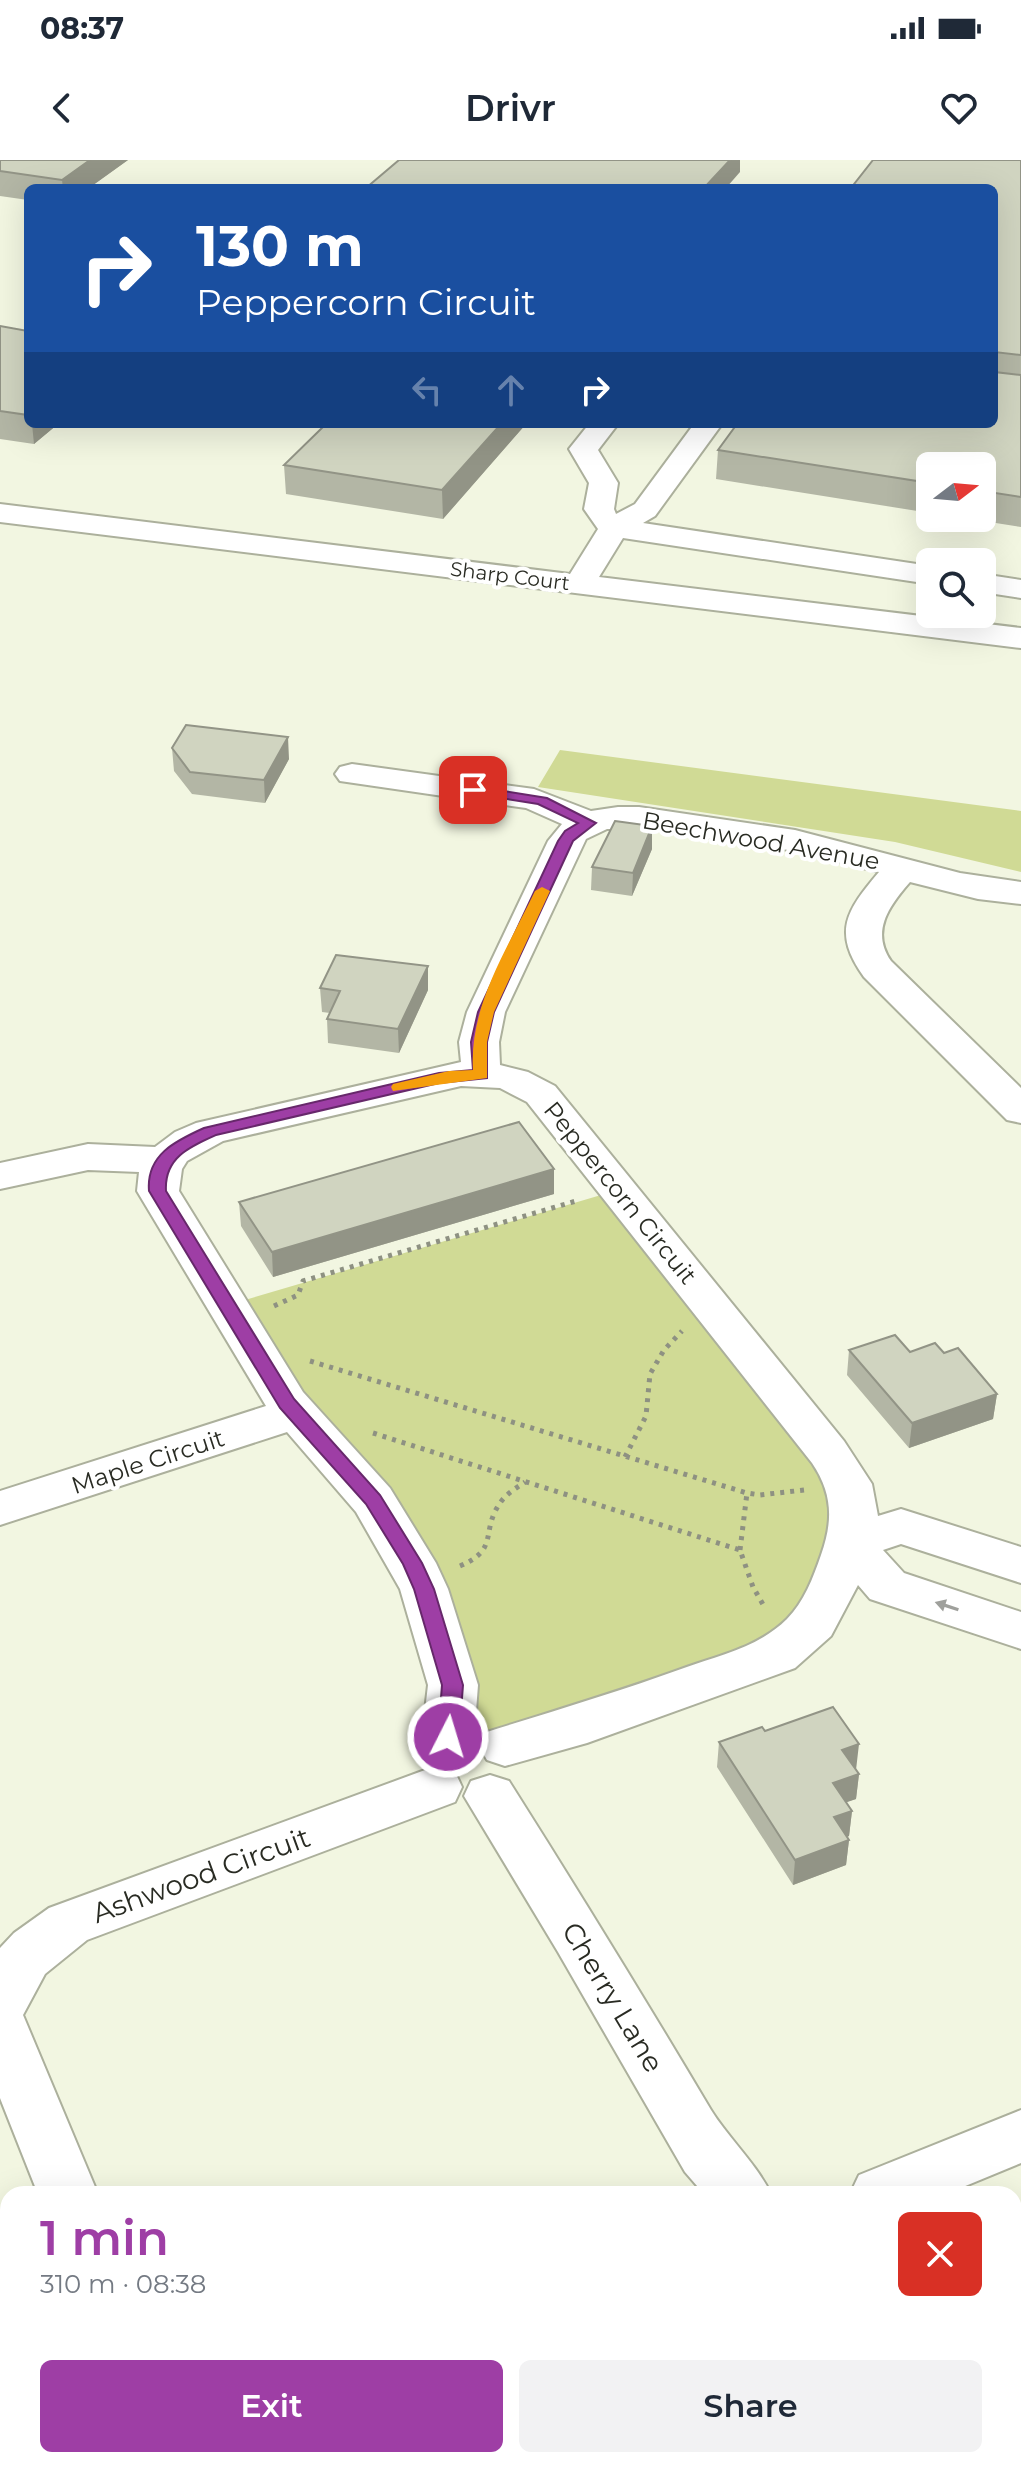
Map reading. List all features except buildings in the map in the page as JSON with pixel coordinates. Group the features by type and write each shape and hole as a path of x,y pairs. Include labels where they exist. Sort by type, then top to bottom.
{"street":[{"path":"601,428 583,449 602,476 605,496 599,509 603,518 614,528 916,573"},
{"path":"579,584 614,528 645,510 705,428"},
{"name":"Sharp Court","path":"0,513 1021,638"},
{"path":"996,585 1021,589"},
{"path":"352,774 534,799 588,823"},
{"name":"Beechwood Avenue","path":"588,823 631,817 723,830 853,853 994,892 1021,893"},
{"path":"481,1074 479,1042 486,1012 566,841 588,823"},
{"path":"902,869 874,899 860,936 865,953 877,969 1021,1111"},
{"name":"Peppercorn Circuit","path":"165,1160 182,1144 210,1132 439,1078 481,1074 514,1080 541,1094 847,1480 855,1516 849,1543 818,1616 801,1636 777,1655 587,1723 498,1771 461,1798 447,1795 442,1762"},
{"path":"0,1176 88,1157 165,1160 157,1179 158,1191 216,1287 295,1413 373,1500 416,1571 453,1685 442,1762"},
{"name":"Maple Circuit","path":"0,1508 295,1413"},
{"path":"1021,1565 901,1526 849,1543 887,1586 1021,1631"},
{"name":"Ashwood Circuit","path":"0,2004 10,1975 32,1947 68,1924 442,1762"},
{"name":"Cherry Lane","path":"498,1771 578,1936 706,2154 734,2186"},
{"path":"0,2026 65,2186"},
{"path":"899,2186 1021,2136"}],"path":[{"path":"216,1287 242,1294 258,1302 265,1310 298,1295 303,1281 575,1201 584,1191"},
{"path":"625,1457 643,1423 648,1407 646,1389 665,1345 682,1331 721,1319"},
{"path":"297,1357 747,1493 760,1495 802,1490 847,1480"},
{"path":"370,1432 740,1550"},
{"path":"455,1568 475,1560 489,1545 495,1512 503,1499 525,1482"},
{"path":"747,1493 740,1550 749,1569 753,1595 766,1610 801,1636"}],"green space":[{"path":"560,750 1021,811 1021,872 895,842 538,787"},
{"path":"618,1190 844,1475 810,1626 494,1737 463,1733 434,1622 228,1305"}],"slow traffic":[{"path":"399,1087 461,1074 481,1074 481,1027 542,891"}],"route":[{"path":"448,1737 453,1685 424,1589 412,1563 373,1500 287,1403 158,1191 157,1179 161,1164 171,1153 182,1144 210,1132 439,1078 481,1074 479,1042 486,1012 566,841 579,827 588,823 542,801 473,790"}]}
